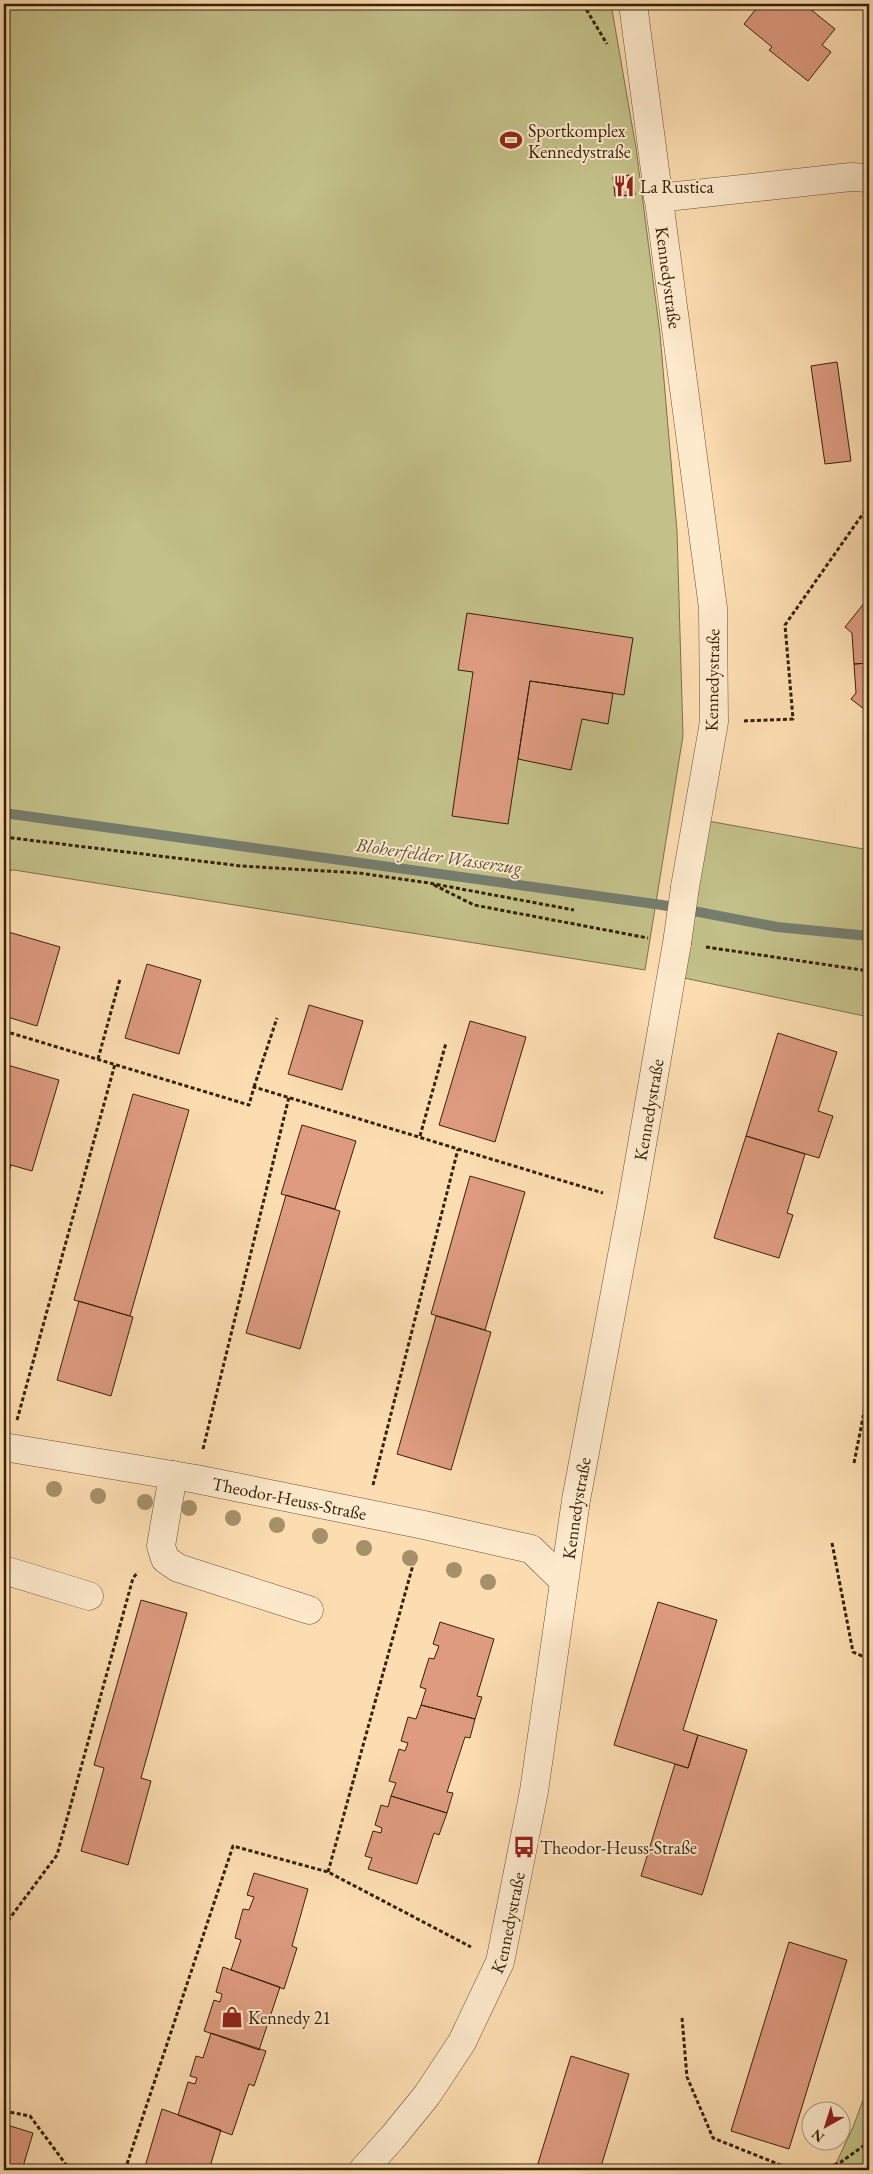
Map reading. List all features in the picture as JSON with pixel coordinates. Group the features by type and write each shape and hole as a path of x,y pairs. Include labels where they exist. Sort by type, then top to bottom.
{"street":[{"name":"Kennedystraße","path":"363,2170 427,2095 457,2049 500,1962 534,1791 563,1580 632,1202 714,722 713,608 633,4"},
{"path":"658,198 851,177 869,178"},
{"name":"Theodor-Heuss-Straße","path":"7,1448 184,1477 366,1515 424,1525 531,1549 563,1580"},
{"path":"184,1477 160,1546 165,1559 178,1568 309,1610"},
{"path":"4,1570 89,1596"}],"path":[{"path":"714,722 793,718 785,624 869,505"},
{"path":"4,844 5,837 241,866 359,873 429,883 574,910"},
{"path":"429,883 474,905 677,943 869,971"},
{"path":"98,1058 120,979"},
{"path":"4,1031 98,1058 250,1106 254,1087 277,1018"},
{"path":"420,1136 446,1043"},
{"path":"7,1448 115,1064"},
{"path":"254,1087 632,1202"},
{"path":"184,1477 288,1097"},
{"path":"366,1515 458,1149"},
{"path":"854,1463 869,1388"},
{"path":"328,1872 424,1525"},
{"path":"832,1543 853,1652 869,1659"},
{"path":"4,1926 57,1855 133,1578 160,1546"},
{"path":"125,2170 233,1846 328,1872 500,1962"},
{"path":"682,2018 687,2077 712,2138 783,2166 803,2170"},
{"path":"4,2111 30,2116 70,2170"},
{"path":"822,2170 841,2162 869,2142"},
{"path":"861,2170 869,2154"}],"shaded area":[{"path":"4,4 611,4 636,148 660,334 677,531 683,736 645,970 14,870 4,871"},
{"path":"708,821 869,850 869,1017 684,978"},
{"path":"869,2084 869,2170 833,2170 841,2152 850,2152 850,2133"}],"building":[{"path":"760,4 804,4 835,29 822,45 831,52 808,81 769,50 772,47 744,24"},
{"name":"La Rustica","path":"632,175 635,195 615,196 613,177"},
{"path":"837,362 851,461 825,464 811,366"},
{"path":"869,597 869,663 854,664 852,633 845,627"},
{"path":"467,613 633,638 624,695 530,681 508,824 452,816 473,672 458,670"},
{"path":"869,663 869,713 851,699 856,693 854,664"},
{"path":"530,681 613,693 608,724 582,719 571,770 518,759"},
{"path":"5,931 60,947 37,1026 4,1016"},
{"path":"147,964 201,980 179,1054 125,1038"},
{"path":"309,1005 363,1021 342,1090 288,1074"},
{"path":"470,1021 526,1037 495,1142 439,1125"},
{"path":"778,1033 837,1052 818,1111 833,1116 819,1158 746,1136"},
{"path":"4,1064 59,1080 32,1171 4,1163"},
{"path":"133,1094 189,1110 130,1316 74,1300"},
{"path":"302,1125 356,1141 335,1209 281,1194"},
{"path":"746,1136 805,1154 787,1213 793,1215 779,1258 714,1238"},
{"path":"4,1163 11,1165 4,1191"},
{"path":"470,1176 525,1192 485,1330 431,1314"},
{"path":"286,1195 340,1211 300,1349 246,1333"},
{"path":"79,1301 133,1317 111,1396 57,1380"},
{"path":"436,1316 491,1332 451,1470 397,1454"},
{"path":"141,1600 187,1613 141,1778 151,1781 128,1865 81,1851 104,1768 94,1765"},
{"path":"658,1602 717,1620 683,1730 698,1735 688,1768 614,1745"},
{"path":"440,1622 494,1639 477,1696 482,1697 475,1719 421,1705 426,1689 420,1687 429,1658 434,1659 439,1646 433,1644"},
{"path":"421,1705 475,1719 470,1738 465,1737 447,1792 453,1793 447,1813 391,1796 396,1783 389,1781 399,1749 405,1751 408,1743 401,1741 408,1717 416,1719"},
{"path":"698,1735 747,1750 702,1895 641,1876 675,1764 688,1768"},
{"path":"391,1796 447,1813 439,1835 434,1833 417,1884 368,1869 372,1858 365,1856 373,1831 381,1833 382,1828 375,1825 381,1805 388,1807"},
{"path":"254,1873 308,1889 292,1946 297,1948 284,1989 231,1970 241,1940 235,1938 243,1909 249,1910 254,1897 247,1895"},
{"path":"789,1942 847,1960 803,2102 800,2102 800,2113 789,2149 731,2131"},
{"path":"223,1967 280,1987 259,2050 204,2031 214,2000 220,2002 222,1994 216,1992"},
{"path":"211,2033 266,2051 254,2086 249,2084 232,2135 178,2115 188,2082 195,2084 197,2078 190,2076 196,2056 203,2058"},
{"path":"571,2056 629,2074 600,2170 536,2170"},
{"path":"162,2109 221,2130 209,2170 144,2170"},
{"path":"4,2124 33,2133 22,2170 4,2170"}],"waterway":[{"name":"Bloherfelder Wasserzug","path":"4,813 662,905 777,927 869,936"}],"place":[{"name":"Sportkomplex Kennedystraße","path":"511,140"},
{"name":"La Rustica","path":"624,186"},
{"name":"Theodor-Heuss-Straße","path":"524,1847"},
{"name":"Kennedy 21","path":"232,2017"}]}
